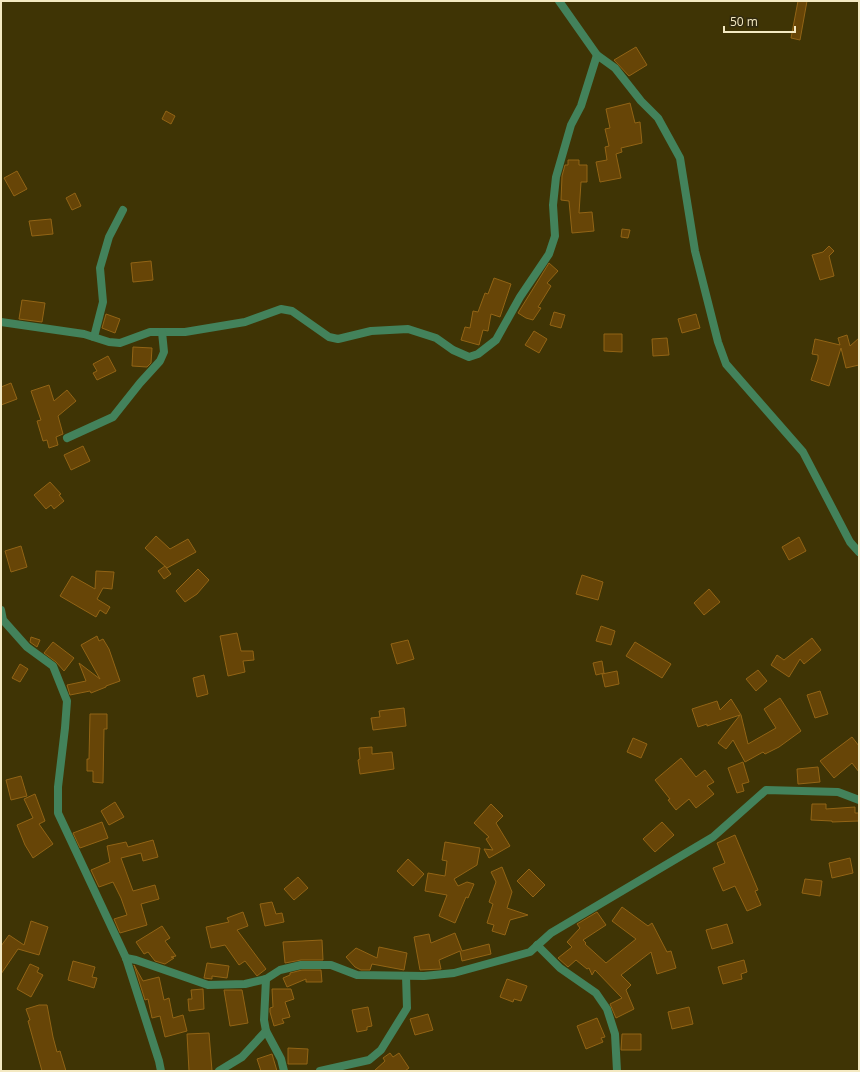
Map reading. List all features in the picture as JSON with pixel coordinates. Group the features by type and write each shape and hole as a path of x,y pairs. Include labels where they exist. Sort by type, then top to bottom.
{"street":[{"path":"559,1 597,54 615,68 641,101 658,118 680,158 696,251 718,342 726,364 803,452 850,542 859,552"},
{"path":"1,322 61,330 120,343 150,332 185,332 245,322 281,309 292,311 329,337 338,339 372,331 408,329 436,338 453,350 469,357 478,354 496,340 520,297 548,254 554,236 553,205 556,177 571,125 581,106 597,54"},
{"path":"94,337 104,302 100,268 109,237 123,210"},
{"path":"67,438 113,417 160,361 164,352 162,332"},
{"path":"1,610 3,620 27,647 53,666 67,701 58,788 58,813 126,958 159,1061 160,1071"},
{"path":"126,958 136,960 208,985 245,984 266,979 280,970 301,965 331,965 357,975 406,976 454,973 530,952 557,930 713,837 766,790 838,792 859,800"},
{"path":"537,945 560,968 596,994 607,1009 615,1034 617,1071"},
{"path":"320,1071 369,1060 381,1050 407,1008 406,976"},
{"path":"266,979 264,1020 266,1031 281,1059 284,1071"},
{"path":"219,1071 242,1057 266,1031"}],"building":[{"path":"798,1 807,1 800,40 791,38"},
{"path":"636,47 647,65 629,76 614,60"},
{"path":"630,103 635,123 640,122 642,143 621,148 622,152 616,154 621,178 600,182 596,162 607,160 605,147 609,146 605,129 610,128 606,109"},
{"path":"166,111 175,116 171,124 162,119"},
{"path":"568,160 579,160 579,165 587,165 587,182 581,182 579,213 592,212 594,231 572,233 569,201 561,200 562,176 565,165 568,165"},
{"path":"17,171 27,189 14,196 4,178"},
{"path":"75,193 81,206 72,210 66,198"},
{"path":"51,219 53,234 32,236 29,221"},
{"path":"622,229 630,230 628,238 621,237"},
{"path":"829,246 834,251 829,256 834,276 820,280 812,255 823,252"},
{"path":"151,261 153,280 133,282 131,263"},
{"path":"549,263 558,271 547,283 551,286 538,307 541,308 533,320 526,318 518,313"},
{"path":"494,278 511,284 500,317 491,314 488,331 483,330 479,345 461,340 465,327 470,328 473,311 478,312 485,293 488,294"},
{"path":"22,300 45,303 42,322 19,319"},
{"path":"554,312 565,315 561,328 550,325"},
{"path":"106,314 120,319 115,333 102,328"},
{"path":"696,314 700,328 682,333 678,319"},
{"path":"534,331 547,339 539,353 525,345"},
{"path":"604,334 622,334 622,352 604,351"},
{"path":"847,335 850,346 859,338 859,365 846,368 841,348 829,386 811,380 818,359 818,355 812,354 815,339 840,345 838,338"},
{"path":"667,338 669,355 653,356 652,339"},
{"path":"133,347 152,348 151,363 147,367 132,366"},
{"path":"108,356 116,371 97,380 93,373 97,371 93,364"},
{"path":"11,383 17,399 1,405 1,387"},
{"path":"49,385 54,401 67,390 76,401 58,416 63,434 56,437 58,445 49,448 47,440 43,441 37,421 41,420 31,391"},
{"path":"83,446 90,461 71,470 64,455"},
{"path":"50,482 61,494 59,495 64,501 54,509 51,505 46,509 34,495"},
{"path":"156,536 170,549 188,539 196,552 167,568 145,548"},
{"path":"799,537 806,551 789,560 782,547"},
{"path":"21,546 27,567 11,572 5,551"},
{"path":"165,566 171,574 164,579 158,571"},
{"path":"198,569 209,580 197,594 185,602 176,591"},
{"path":"96,571 114,572 112,589 103,588 97,599 110,607 106,614 100,610 96,617 60,596 72,576 95,589"},
{"path":"582,575 603,582 598,600 576,594"},
{"path":"709,589 720,602 704,615 694,603"},
{"path":"601,626 615,631 611,645 596,641"},
{"path":"237,633 241,651 253,651 254,660 243,661 245,672 228,676 220,636"},
{"path":"97,636 99,641 103,639 109,649 120,681 91,693 90,691 70,695 67,685 86,681 79,663 100,679 81,645"},
{"path":"31,637 40,640 37,647 30,642"},
{"path":"812,638 821,650 804,664 800,659 789,677 771,665 777,655 784,660"},
{"path":"408,640 414,659 397,664 391,644"},
{"path":"53,642 74,658 64,671 56,662 44,653"},
{"path":"635,642 671,664 662,678 626,656"},
{"path":"602,661 604,673 596,675 593,663"},
{"path":"20,664 28,669 20,682 12,678"},
{"path":"758,670 767,681 756,691 746,679"},
{"path":"617,671 619,684 605,687 602,674"},
{"path":"204,675 208,694 197,697 193,678"},
{"path":"820,691 828,714 815,718 807,695"},
{"path":"780,698 801,731 779,747 765,754 763,752 745,762 733,740 726,749 718,743 740,715 707,726 707,724 698,727 692,709 717,701 720,710 731,699 741,715 748,744 776,728 764,709"},
{"path":"404,708 406,726 373,730 371,718 380,717 379,711"},
{"path":"90,714 107,714 107,729 104,729 103,783 93,782 93,771 87,771 87,759 89,759"},
{"path":"852,737 859,746 859,772 852,763 834,778 820,761"},
{"path":"633,738 647,744 641,758 627,752"},
{"path":"372,747 372,754 392,752 394,769 360,774 358,760 360,759 359,748"},
{"path":"681,758 696,777 705,770 714,782 707,786 714,794 696,808 689,799 676,810 668,800 670,799 655,780"},
{"path":"743,762 749,782 742,784 744,791 737,793 728,768"},
{"path":"818,767 820,782 798,784 797,769"},
{"path":"21,776 27,796 11,800 6,780"},
{"path":"35,794 45,821 39,824 53,844 33,858 25,845 17,825 33,818 24,799"},
{"path":"115,802 124,817 109,825 101,811"},
{"path":"491,804 503,816 496,823 510,846 489,858 484,849 493,850 486,839 489,837 474,823"},
{"path":"812,804 826,804 826,809 855,807 855,813 859,813 859,821 832,822 811,820"},
{"path":"102,822 108,838 80,848 73,833"},
{"path":"662,822 674,835 655,852 643,839"},
{"path":"735,835 758,890 755,891 761,905 747,911 735,886 723,891 713,868 725,863 717,843"},
{"path":"153,840 158,857 143,861 141,853 121,858 133,891 155,885 159,899 141,904 147,925 120,933 114,919 127,915 121,898 113,882 99,887 91,870 110,862 107,846 126,842 128,847"},
{"path":"445,842 480,848 477,865 454,879 458,886 467,882 474,884 468,898 466,897 455,923 439,916 447,895 425,891 428,873 445,876 447,861 442,860"},
{"path":"850,858 853,873 832,878 829,863"},
{"path":"408,859 424,874 413,886 397,871"},
{"path":"502,867 512,892 507,908 528,915 510,920 505,935 492,931 494,925 487,923 493,904 489,902 496,882 491,872"},
{"path":"529,869 545,885 533,897 517,881"},
{"path":"298,877 308,888 294,900 284,889"},
{"path":"805,879 822,881 820,896 802,893"},
{"path":"272,902 276,914 282,913 284,922 265,926 260,904"},
{"path":"622,907 648,926 652,923 667,952 671,951 676,968 657,974 651,952 621,975 631,985 626,990 634,1009 616,1018 610,1004 622,998 595,970 592,975 589,968 587,969 576,960 568,967 558,958 572,947 567,942 580,928 577,924 597,912 606,925 583,940 586,943 585,944 606,963 636,939 612,921"},
{"path":"243,912 248,926 237,930 266,969 257,976 245,961 239,965 225,945 211,948 206,927 229,922 227,918"},
{"path":"31,921 48,927 39,955 18,949 1,974 1,946 9,935 24,945"},
{"path":"727,924 733,943 712,949 706,930"},
{"path":"162,926 170,938 165,941 176,956 171,957 174,958 165,964 155,961 148,952 144,954 136,942"},
{"path":"455,933 462,951 489,944 491,954 462,961 460,951 439,960 441,969 420,970 414,937 429,934 431,943"},
{"path":"322,940 323,960 301,960 285,963 283,942"},
{"path":"379,947 407,953 404,970 372,964 370,970 361,970 355,967 346,957 356,948 377,958"},
{"path":"744,960 747,972 741,974 742,979 723,984 718,967"},
{"path":"73,961 95,967 92,977 97,978 94,988 68,980"},
{"path":"207,963 229,966 227,978 212,976 212,979 204,978"},
{"path":"30,964 39,968 37,972 43,975 31,997 17,989"},
{"path":"134,965 143,981 159,977 164,1000 169,998 173,1018 183,1015 187,1031 165,1037 160,1016 152,1018 148,999 145,1000"},
{"path":"302,970 321,970 322,982 306,982 306,979 287,987 283,978 290,975 290,973"},
{"path":"507,979 527,986 521,1001 514,999 513,1002 500,997"},
{"path":"203,989 204,1009 189,1011 188,999 192,999 191,990"},
{"path":"272,989 291,989 294,999 285,1002 290,1017 282,1019 284,1023 274,1026 270,1012 270,1008 273,1007"},
{"path":"224,990 242,990 248,1023 230,1026"},
{"path":"39,1005 47,1005 57,1052 60,1051 66,1071 42,1071 26,1009"},
{"path":"368,1007 372,1026 367,1027 367,1030 357,1032 352,1010"},
{"path":"689,1007 693,1024 672,1029 668,1012"},
{"path":"428,1014 433,1030 415,1035 410,1019"},
{"path":"597,1018 605,1037 601,1038 603,1042 586,1049 577,1026"},
{"path":"209,1033 212,1071 189,1071 187,1034"},
{"path":"622,1034 641,1034 641,1050 621,1050"},
{"path":"288,1048 308,1049 307,1064 288,1064"},
{"path":"390,1053 393,1057 399,1053 409,1068 405,1071 374,1071 385,1061 383,1058"},
{"path":"272,1054 277,1071 261,1071 257,1059"}]}
